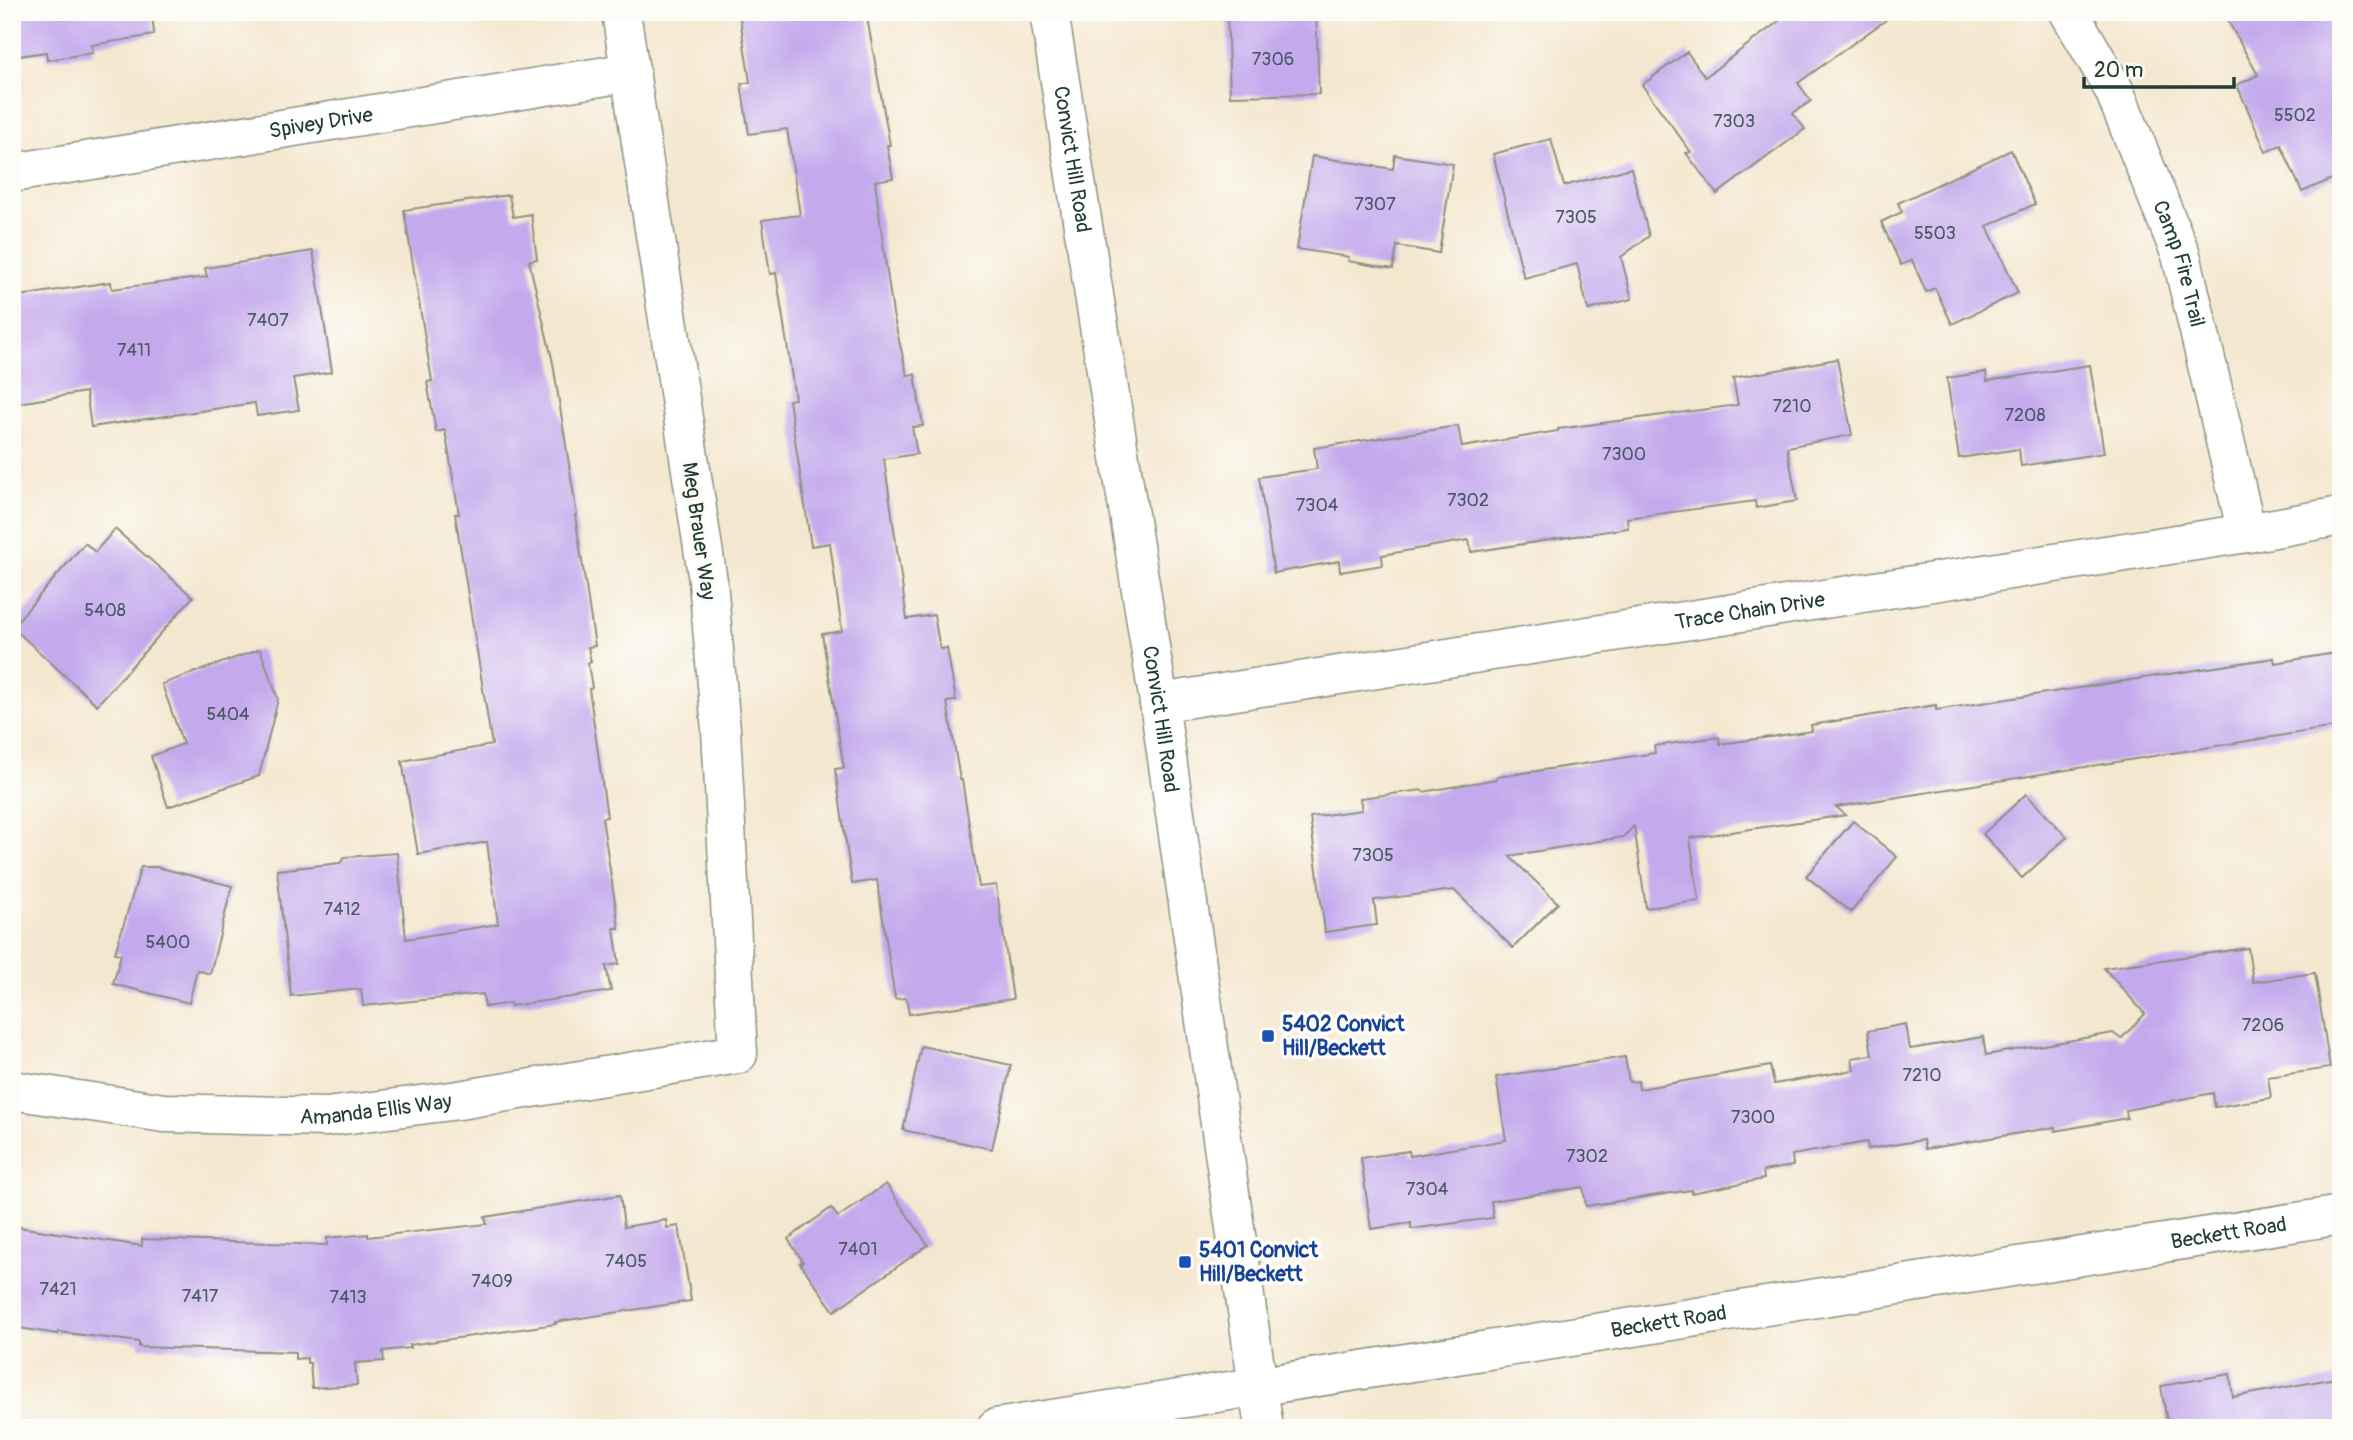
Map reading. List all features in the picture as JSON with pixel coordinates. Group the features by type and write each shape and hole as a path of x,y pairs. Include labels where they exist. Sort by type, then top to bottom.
{"street":[{"name":"Meg Brauer Way","path":"621,12 708,581 721,730 738,1054"},
{"name":"Convict Hill Road","path":"1049,12 1159,703 1264,1428"},
{"name":"Camp Fire Trail","path":"2069,12 2114,90 2180,255 2247,533"},
{"name":"Spivey Drive","path":"12,173 631,72"},
{"name":"Trace Chain Drive","path":"1159,703 2247,533 2341,516"},
{"name":"Amanda Ellis Way","path":"12,1090 164,1113 326,1117 459,1100 738,1054"},
{"name":"Beckett Road","path":"996,1428 2341,1215"}],"building":[{"path":"12,12 152,12 154,35 92,45 93,53 47,60 46,52 12,57"},
{"path":"739,12 866,12 890,145 887,145 893,178 875,181 884,251 893,314 907,375 915,374 923,426 912,427 917,454 884,459 907,619 934,615 940,649 947,648 956,701 947,702 979,887 996,885 1013,999 909,1014 906,998 895,999 877,880 852,884 835,769 844,768 822,634 842,631 830,543 811,546 789,400 795,399 789,357 776,273 770,274 762,220 800,215 787,129 749,134 741,84 750,82"},
{"path":"1227,12 1316,12 1319,94 1230,96"},
{"path":"1791,12 1897,12 1798,83 1811,101 1793,113 1805,129 1717,194 1686,153 1691,152 1642,85 1687,52 1705,77"},
{"path":"2223,12 2341,12 2341,175 2302,192 2281,145 2266,152 2237,85 2258,75"},
{"path":"1551,139 1564,186 1631,168 1649,236 1621,257 1632,299 1588,310 1577,264 1524,278 1493,154"},
{"path":"2011,150 2035,204 1987,226 2018,293 1952,324 1935,288 1926,292 1912,260 1901,265 1881,222 1902,212 1898,203"},
{"path":"1395,155 1453,164 1439,253 1397,246 1393,269 1348,261 1349,257 1297,249 1312,156 1393,169"},
{"path":"509,195 513,217 531,214 537,259 529,261 553,363 577,515 595,646 588,647 592,688 589,689 607,817 602,818 619,928 614,928 619,964 606,966 611,991 511,1006 510,1003 485,1007 483,994 363,1006 361,989 291,996 277,870 340,863 345,857 397,853 406,939 498,924 487,842 418,854 402,761 492,745 455,514 459,514 445,430 436,432 427,382 432,381 404,210"},
{"path":"313,251 332,372 293,378 299,410 257,416 255,403 91,427 86,392 12,404 12,297 111,282 112,289 207,277 205,268"},
{"path":"1837,359 1852,435 1787,447 1797,501 1756,508 1755,501 1627,518 1628,528 1471,552 1469,540 1382,555 1383,565 1340,572 1339,561 1274,573 1259,477 1317,469 1314,448 1458,426 1462,447 1558,429 1738,405 1733,378"},
{"path":"2090,365 2104,453 2021,466 2019,449 1959,458 1947,378 1986,372 1987,381"},
{"path":"115,529 193,597 97,705 12,627 85,543 95,552"},
{"path":"260,649 278,699 259,776 168,807 151,756 183,744 162,684"},
{"path":"2341,652 2341,726 1836,807 1846,815 1690,838 1699,901 1646,908 1634,826 1623,837 1509,856 1558,903 1513,948 1454,890 1374,900 1377,925 1325,932 1310,817 1362,810 1360,798 1423,792 1497,777 1655,753 1654,746 1719,737 1720,744 1812,731 1811,725 1936,705 1936,710 2274,658 2275,663"},
{"path":"2026,794 2067,837 2022,878 1983,834"},
{"path":"1853,821 1897,857 1851,912 1806,876"},
{"path":"141,867 157,867 232,886 210,974 197,970 189,1003 113,984 121,954 115,953"},
{"path":"2248,948 2253,982 2315,973 2330,1068 2268,1077 2271,1098 2215,1107 2213,1093 2126,1110 2127,1118 1925,1149 1923,1140 1868,1149 1867,1142 1792,1155 1793,1166 1763,1171 1764,1179 1691,1193 1691,1190 1586,1206 1583,1187 1491,1201 1493,1218 1411,1229 1411,1223 1371,1229 1361,1158 1409,1151 1410,1156 1506,1140 1496,1077 1625,1057 1629,1082 1638,1081 1639,1089 1770,1066 1774,1084 1854,1070 1852,1058 1872,1055 1868,1031 1906,1024 1910,1049 1983,1037 1986,1055 2113,1033 2121,1039 2145,1014 2104,968"},
{"path":"921,1046 1011,1065 992,1149 903,1130"},
{"path":"886,1184 928,1245 834,1311 800,1263 803,1262 788,1239 831,1208 838,1217"},
{"path":"620,1195 624,1227 666,1220 667,1228 679,1226 691,1301 383,1351 384,1361 355,1363 357,1385 312,1388 310,1363 307,1363 307,1358 295,1359 295,1352 139,1347 139,1342 12,1327 12,1226 142,1246 142,1239 327,1245 327,1238 368,1234 368,1237 487,1224 485,1217"},
{"path":"2230,1374 2233,1397 2341,1377 2341,1428 2168,1428 2161,1386"}],"place":[{"name":"5402 Convict Hill/Beckett","path":"1268,1036"},
{"name":"5401 Convict Hill/Beckett","path":"1185,1262"}]}
